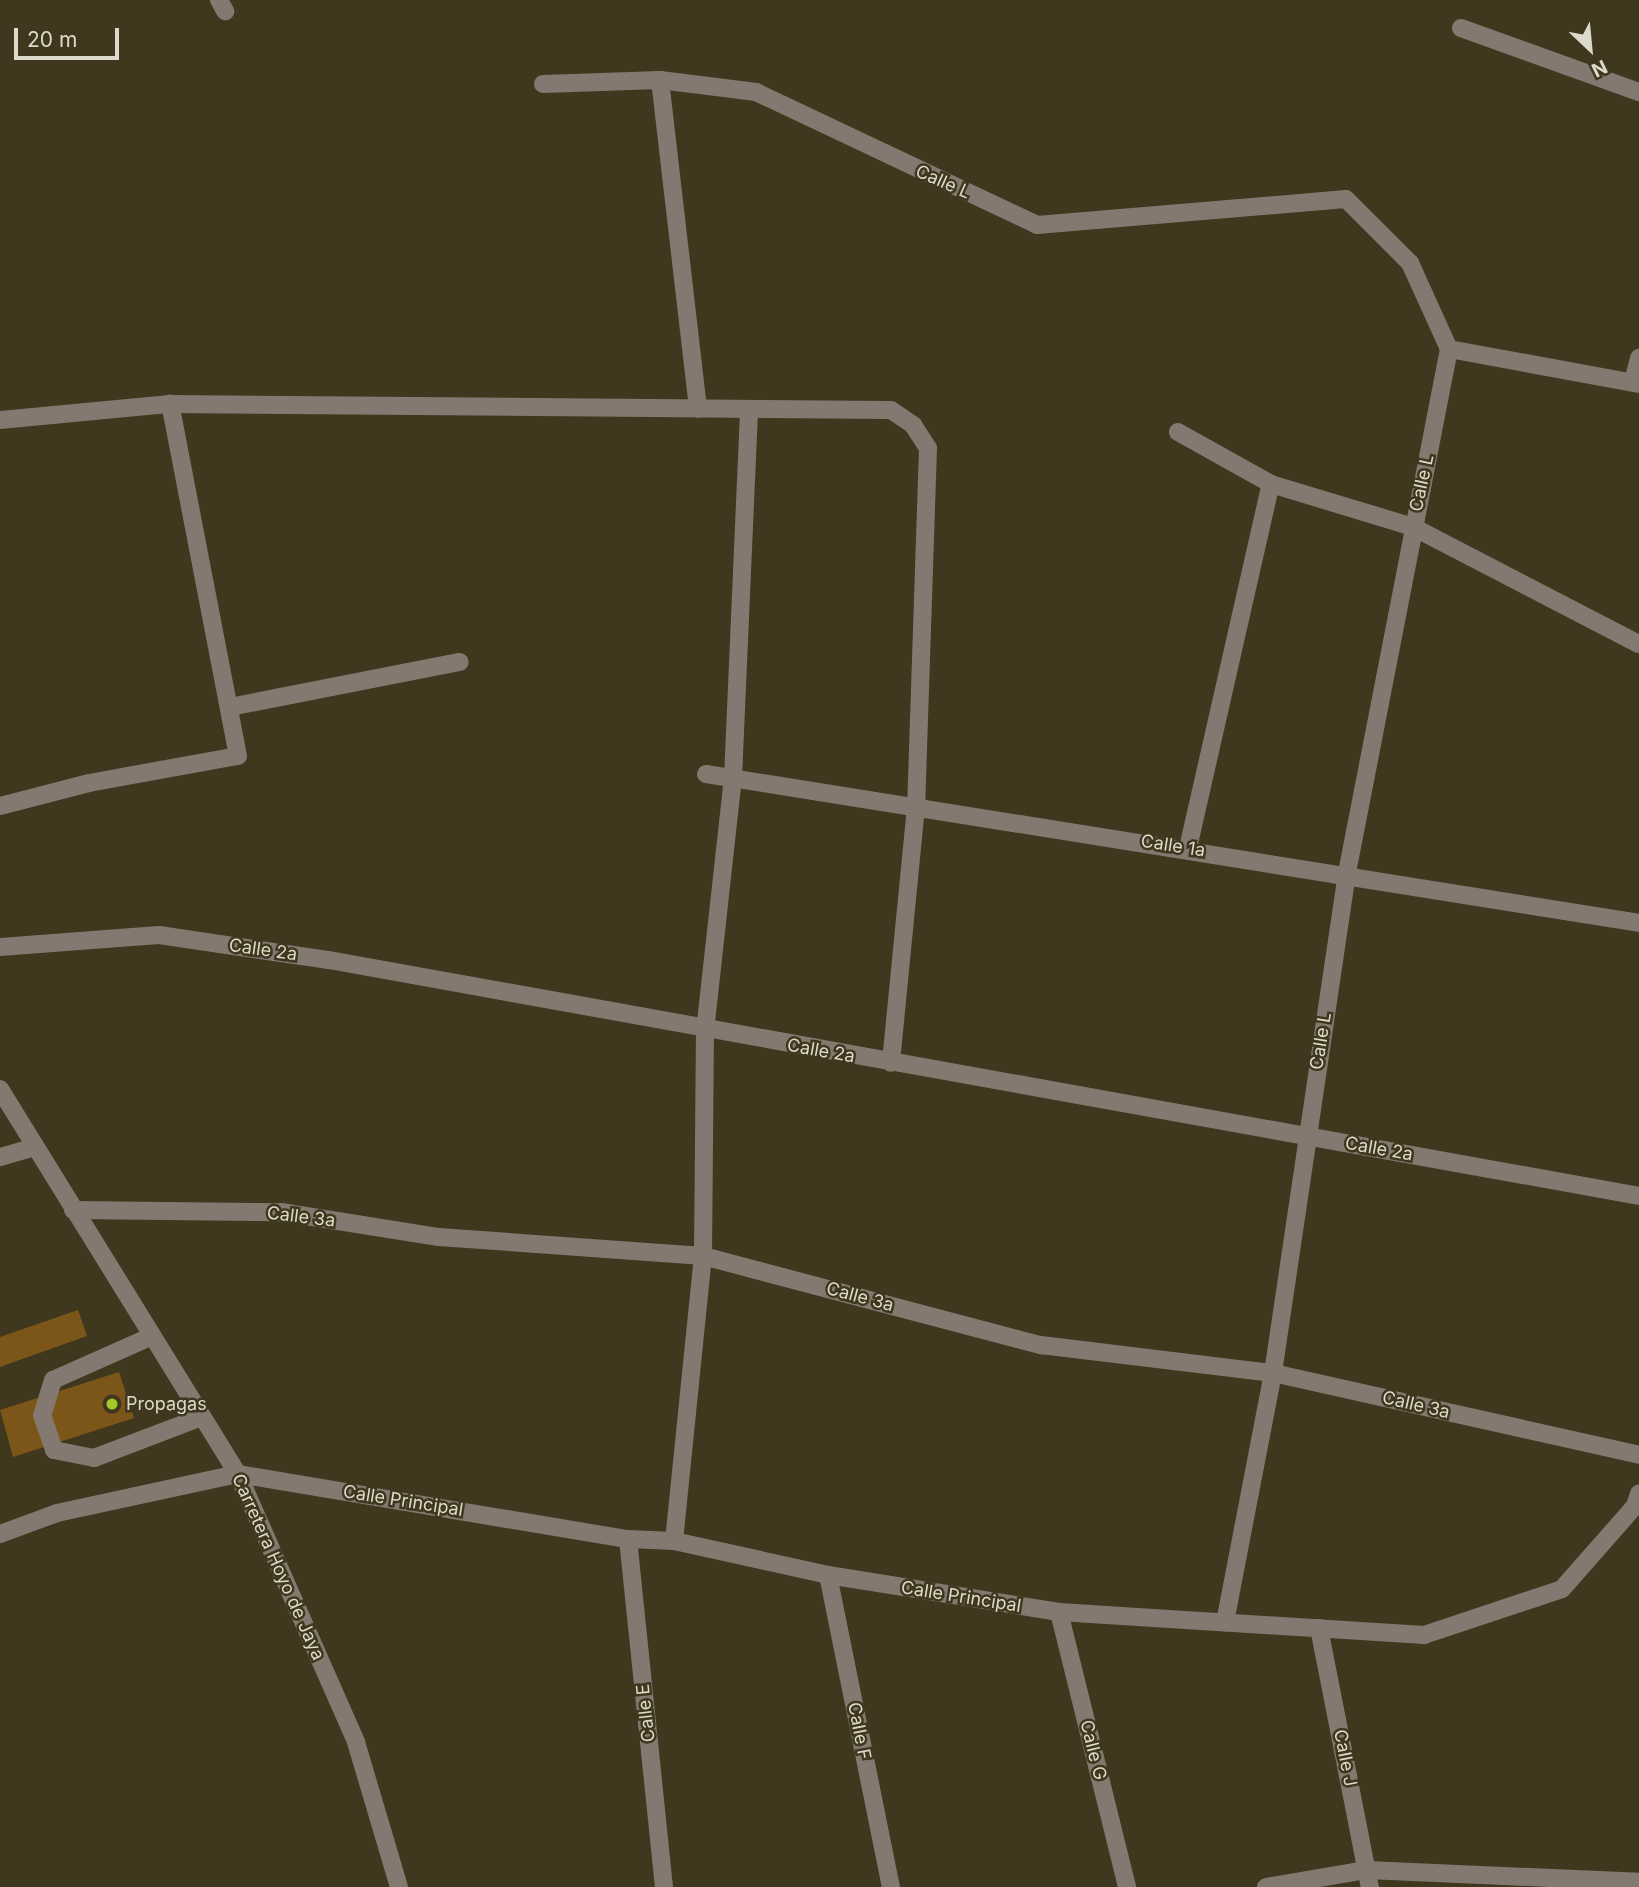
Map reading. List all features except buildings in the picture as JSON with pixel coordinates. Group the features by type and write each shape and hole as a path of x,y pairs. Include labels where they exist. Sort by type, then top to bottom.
{"street":[{"path":"1461,28 1639,92"},
{"path":"660,80 698,408"},
{"name":"Calle L","path":"543,84 660,80 756,92 1037,225 1346,199 1410,263 1449,349 1347,873 1273,1373 1225,1622"},
{"path":"1449,349 1636,383 1639,358"},
{"path":"0,806 89,783 231,760 239,750 170,404"},
{"path":"0,421 170,404 891,410 913,425 928,448 916,807 891,1063"},
{"path":"674,1541 703,1256 705,1031 733,778 749,409"},
{"path":"1178,432 1271,484 1413,527 1639,644"},
{"path":"1188,848 1271,484"},
{"path":"230,706 460,662"},
{"name":"Calle 1a","path":"706,774 1347,873 1639,923"},
{"name":"Calle 2a","path":"0,947 159,935 329,960 705,1031 1639,1196"},
{"name":"Carretera Hoyo de Jaya","path":"0,1089 199,1418 238,1474 356,1742 399,1887"},
{"path":"0,1157 35,1147"},
{"name":"Calle 3a","path":"73,1210 281,1212 439,1237 703,1256 1041,1345 1273,1373 1639,1455"},
{"path":"150,1337 53,1380 42,1415 54,1450 94,1458 199,1418"},
{"path":"0,1534 57,1513 238,1474"},
{"name":"Calle Principal","path":"238,1474 628,1539 674,1541 828,1575 1059,1612 1424,1634 1562,1589 1635,1506 1639,1494"},
{"name":"Calle E","path":"628,1539 664,1887"},
{"name":"Calle F","path":"828,1575 891,1887"},
{"name":"Calle G","path":"1059,1612 1127,1887"},
{"name":"Calle J","path":"1319,1628 1368,1878"},
{"path":"1266,1887 1368,1878 1611,1885 1639,1882"}],"place":[{"name":"Propagas","path":"112,1404"}]}
